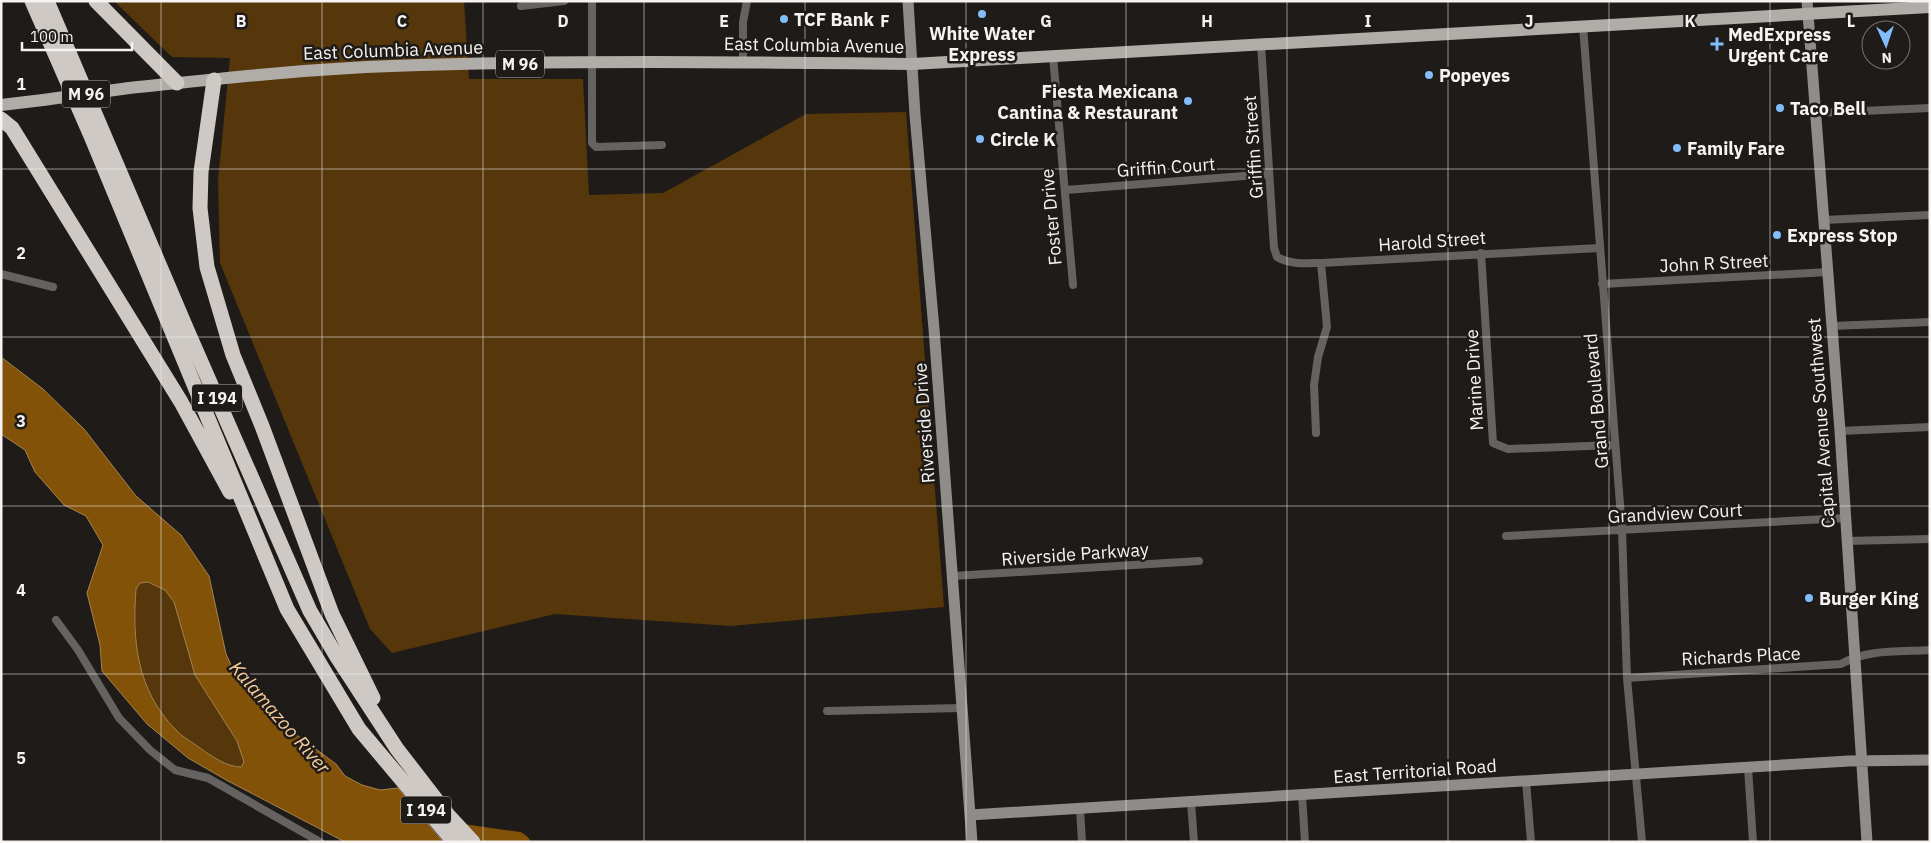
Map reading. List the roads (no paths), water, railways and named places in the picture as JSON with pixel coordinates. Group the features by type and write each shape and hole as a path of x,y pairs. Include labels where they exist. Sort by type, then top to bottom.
{"highway":[{"name":"I 194","path":"32,1 94,144 287,609 359,729 398,778 454,842"},
{"name":"I 194","path":"47,1 287,564 310,611 337,657 397,749 418,778 473,842"},
{"path":"96,1 178,83"},
{"path":"214,80 201,172 200,208 202,244 216,304 233,355 262,426 332,614 397,749"},
{"path":"1,119 12,128 182,402 272,573"}],"main road":[{"name":"M 96","path":"1807,15 1930,8"},
{"name":"East Columbia Avenue","path":"1,105 129,88 290,71 392,66 592,63 912,64 1807,15"}],"street":[{"path":"521,6 564,1"},
{"path":"592,1 592,143 596,146 662,145"},
{"path":"743,62 743,22 747,1"},
{"name":"Riverside Drive","path":"908,1 972,842"},
{"name":"Capital Avenue Southwest","path":"1806,1 1840,431 1867,842"},
{"name":"Grand Boulevard","path":"1583,26 1622,530 1627,678 1642,842"},
{"name":"Griffin Street","path":"1261,44 1274,248"},
{"name":"Foster Drive","path":"1053,56 1062,179 1066,190 1072,285"},
{"path":"1816,113 1930,108"},
{"name":"Griffin Court","path":"1066,190 1269,174"},
{"path":"1824,220 1930,215"},
{"name":"Harold Street","path":"1274,248 1277,257 1295,264 1599,248"},
{"name":"Marine Drive","path":"1481,253 1493,443 1499,447 1515,450 1614,445"},
{"path":"1316,434 1314,385 1318,357 1328,327 1321,263"},
{"name":"John R Street","path":"1602,284 1828,272"},
{"path":"1,274 53,287"},
{"path":"1832,326 1930,322"},
{"path":"1840,431 1930,427"},
{"name":"Grandview Court","path":"1506,536 1846,518"},
{"path":"1847,541 1930,539"},
{"name":"Riverside Parkway","path":"953,576 1199,561"},
{"path":"56,620 78,650 119,718 150,750 175,770 208,778 320,842"},
{"name":"Richards Place","path":"1627,678 1841,664 1855,656 1866,653 1930,650"},
{"path":"827,711 962,708"},
{"name":"East Territorial Road","path":"970,815 1636,774 1930,760"},
{"path":"1748,768 1754,842"},
{"path":"1526,781 1531,842"},
{"path":"1302,795 1305,842"},
{"path":"1191,802 1194,842"},
{"path":"1080,808 1082,842"}],"waterway":[{"name":"Kalamazoo River","path":"456,830 519,839 523,842"}],"place":[{"name":"White Water Express","path":"982,14"},
{"name":"TCF Bank","path":"784,19"},
{"name":"MedExpress Urgent Care","path":"1717,44"},
{"name":"Popeyes","path":"1429,75"},
{"name":"Fiesta Mexicana Cantina & Restaurant","path":"1188,101"},
{"name":"Taco Bell","path":"1780,108"},
{"name":"Circle K","path":"980,139"},
{"name":"Family Fare","path":"1677,148"},
{"name":"Express Stop","path":"1777,235"},
{"name":"Burger King","path":"1809,598"}]}
